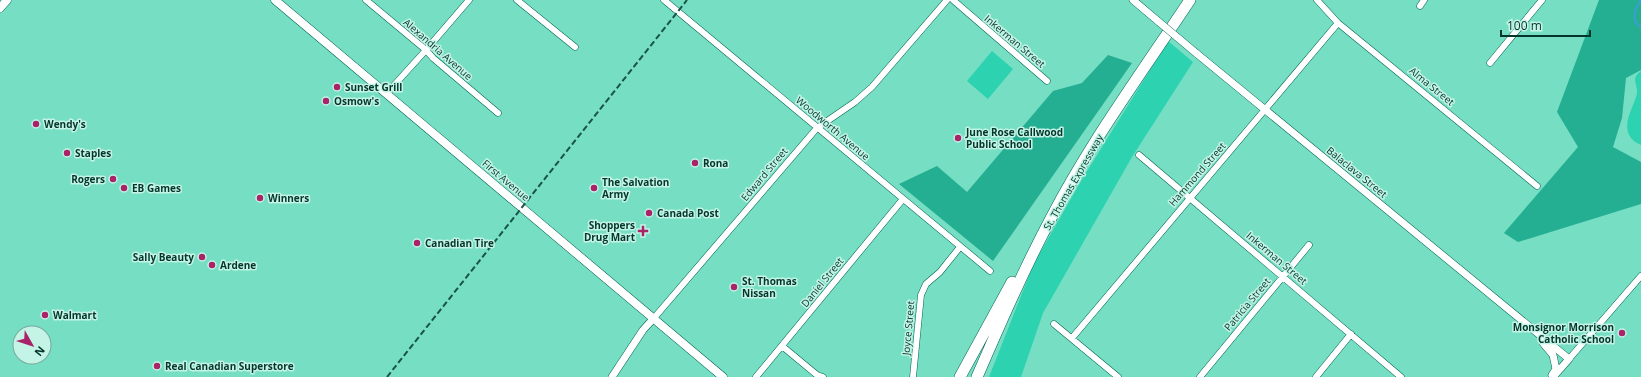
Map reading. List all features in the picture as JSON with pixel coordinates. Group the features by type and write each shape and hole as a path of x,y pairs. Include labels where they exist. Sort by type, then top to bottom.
{"highway":[{"name":"St. Thomas Expressway","path":"977,377 1020,280 1051,218 1099,137 1190,0"},
{"path":"960,377 999,305 1051,218"}],"main road":[{"path":"0,8 7,0"},
{"name":"First Avenue","path":"275,0 723,377"}],"street":[{"name":"Alexandria Avenue","path":"366,0 498,113"},
{"path":"387,93 469,0"},
{"path":"517,0 575,47"},
{"name":"Woodworth Avenue","path":"664,0 903,199 933,222 960,247 990,271"},
{"name":"Edward Street","path":"612,377 644,330 817,128 855,102 872,87 947,0"},
{"name":"Inkerman Street","path":"952,0 1047,81"},
{"name":"Balaclava Street","path":"1133,0 1569,359"},
{"name":"Alma Street","path":"1317,0 1338,23 1537,186"},
{"path":"1420,6 1424,0"},
{"path":"1490,63 1542,0"},
{"name":"Hammond Street","path":"1072,338 1338,23"},
{"name":"Inkerman Street","path":"1139,155 1284,276 1401,377"},
{"name":"Daniel Street","path":"756,377 903,199"},
{"name":"Patricia Street","path":"1200,377 1310,245"},
{"name":"Joyce Street","path":"913,377 921,295 926,284 940,272 960,247"},
{"path":"1552,377 1641,276"},
{"path":"1525,323 1553,355 1556,369 1552,377"},
{"path":"1054,324 1118,377"},
{"path":"1316,377 1351,334"},
{"path":"782,346 817,375 823,377"}],"green space":[{"path":"1599,0 1641,0 1641,70 1626,78 1622,118 1613,147 1641,162 1641,204 1518,242 1504,233 1578,147 1557,112"},
{"path":"1168,41 1193,62 1132,157 1043,313 1021,377 989,377 1034,263 1084,176"},
{"path":"992,51 1013,69 988,99 967,81"},
{"path":"1108,55 1132,63 993,261 899,184 937,166 967,192 1053,91 1082,83"},
{"path":"1641,71 1641,145 1631,138 1628,132 1627,122 1637,93 1635,79"}],"waterway":[{"path":"1641,0 1635,10 1636,21 1641,27"}],"railway":[{"path":"387,377 687,0"}],"place":[{"name":"Sunset Grill","path":"337,87"},
{"name":"Osmow's","path":"326,101"},
{"name":"Wendy's","path":"36,124"},
{"name":"June Rose Callwood Public School","path":"958,138"},
{"name":"Staples","path":"67,153"},
{"name":"Rona","path":"695,163"},
{"name":"Rogers","path":"113,179"},
{"name":"EB Games","path":"124,188"},
{"name":"The Salvation Army","path":"594,188"},
{"name":"Winners","path":"260,198"},
{"name":"Canada Post","path":"649,213"},
{"name":"Shoppers Drug Mart","path":"643,231"},
{"name":"Canadian Tire","path":"417,243"},
{"name":"Sally Beauty","path":"202,257"},
{"name":"Ardene","path":"212,265"},
{"name":"St. Thomas Nissan","path":"734,287"},
{"name":"Walmart","path":"45,315"},
{"name":"Monsignor Morrison Catholic School","path":"1622,333"},
{"name":"Real Canadian Superstore","path":"157,366"}]}
